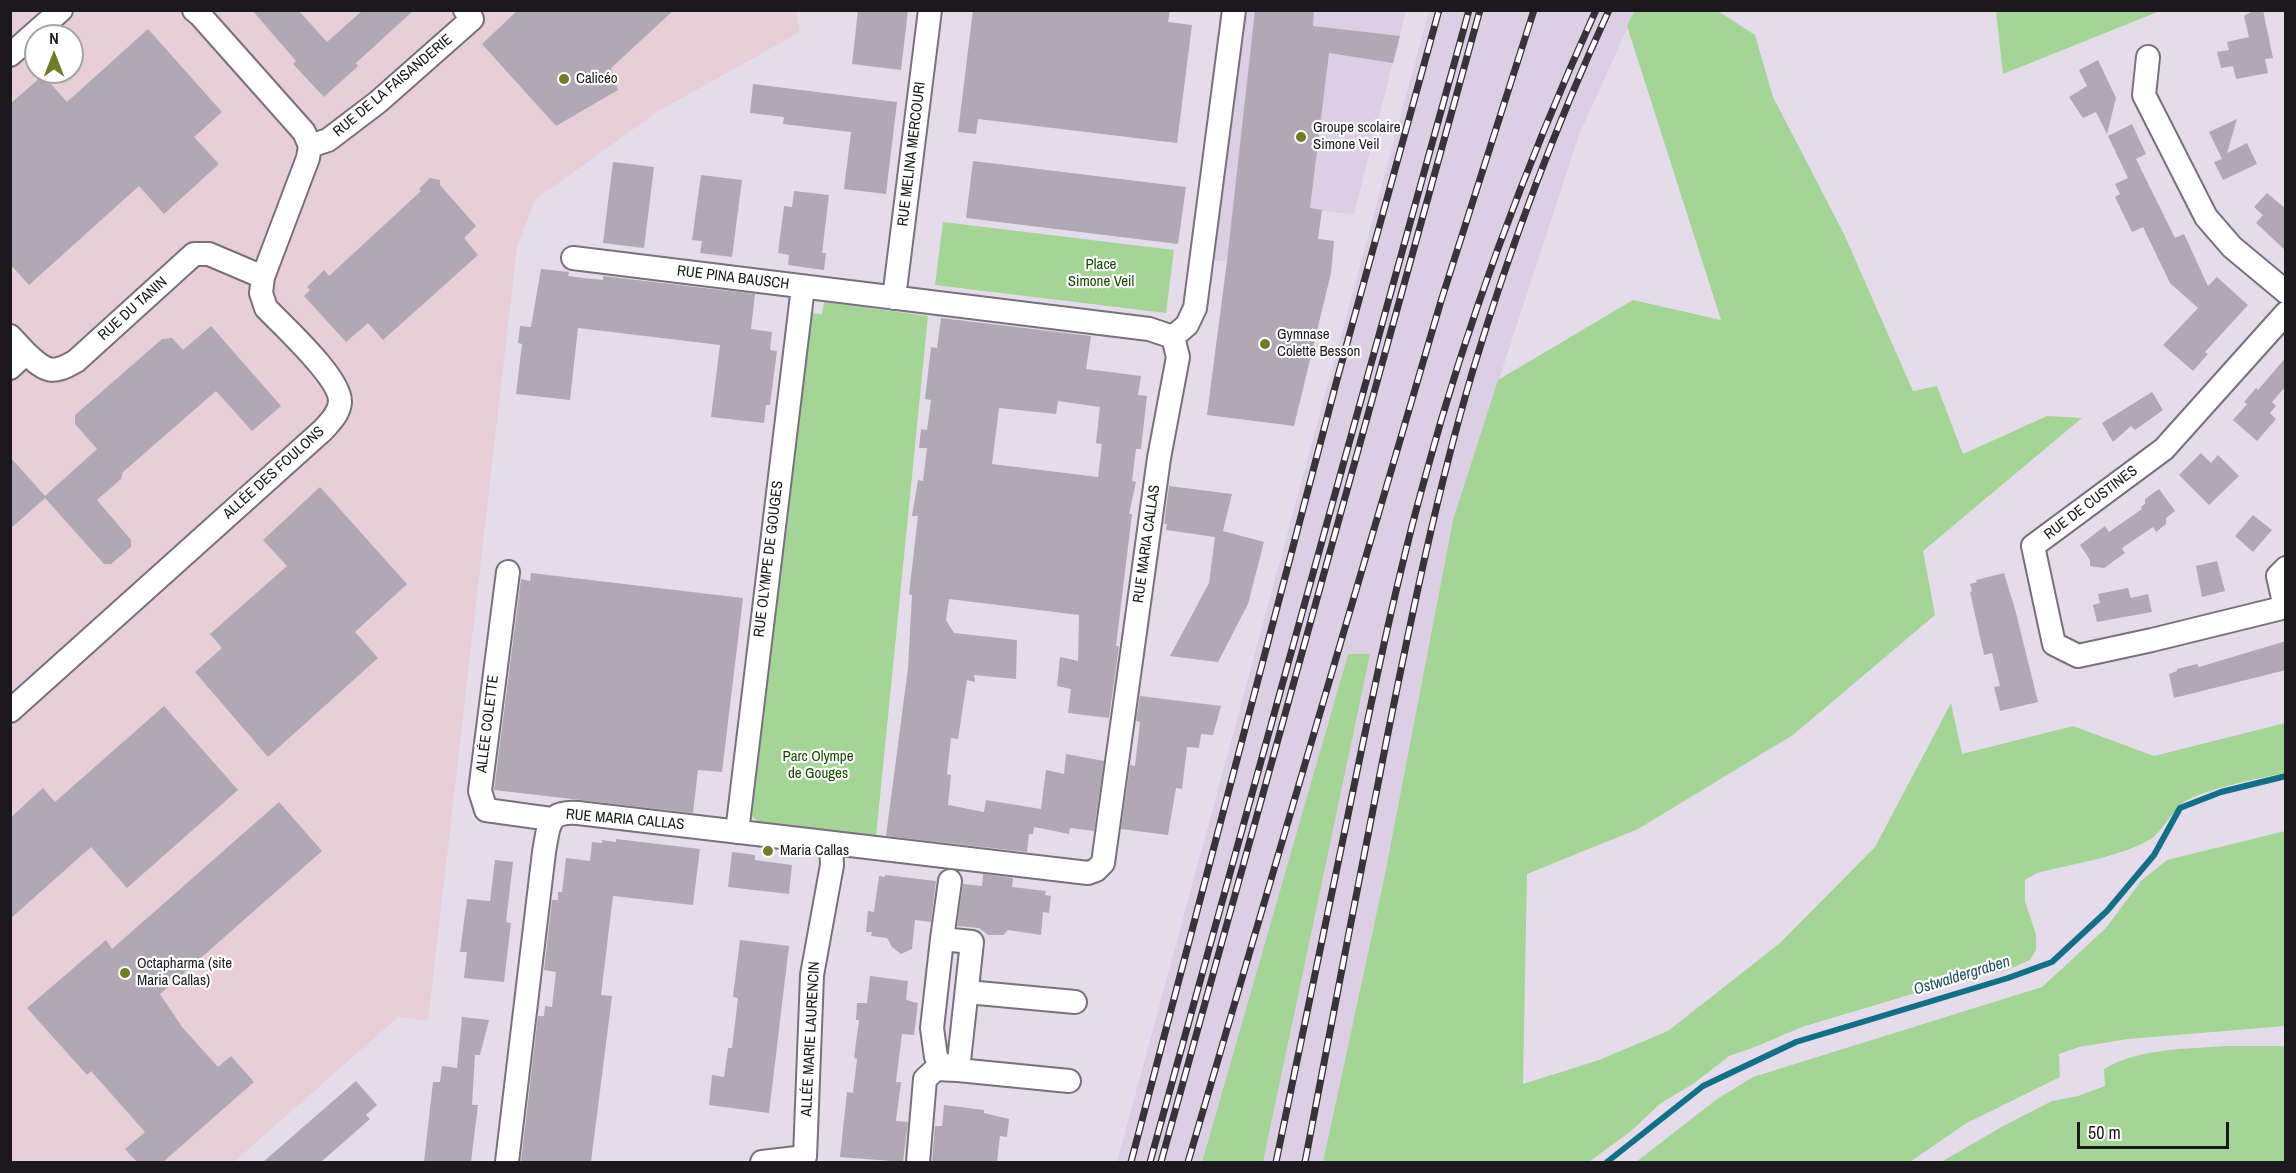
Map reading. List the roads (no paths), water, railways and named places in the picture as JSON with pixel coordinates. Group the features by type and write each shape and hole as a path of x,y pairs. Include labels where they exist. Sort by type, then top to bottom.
{"street":[{"path":"10,56 61,10"},
{"path":"194,10 304,132 310,146"},
{"name":"RUE MELINA MERCOURI","path":"894,298 930,10"},
{"path":"894,298 1149,329 1173,337 1187,325 1195,308 1234,10"},
{"name":"RUE DE LA FAISANDERIE","path":"310,146 328,140 378,102 469,14"},
{"path":"2148,57 2144,95 2206,217 2232,247 2286,292"},
{"name":"ALLÉE DES FOULONS","path":"10,711 335,417 340,402 335,383 266,308 261,293 264,277 308,158 310,146"},
{"name":"RUE DU TANIN","path":"10,336 18,361 41,368 61,369 76,360 194,254 209,254 264,277"},
{"name":"RUE PINA BAUSCH","path":"573,258 894,298"},
{"name":"RUE OLYMPE DE GOUGES","path":"737,832 803,286"},
{"name":"RUE DE CUSTINES","path":"2285,607 2078,656 2054,644 2034,546 2164,449 2286,313"},
{"name":"RUE MARIA CALLAS","path":"507,1162 543,863 551,819 556,815 566,812 578,813 1088,873 1096,870 1103,863 1159,458 1178,357 1173,337"},
{"path":"2285,607 2278,576 2286,568"},
{"name":"ALLÉE COLETTE","path":"508,572 480,791 486,810 551,819"},
{"name":"ALLÉE MARIE LAURENCIN","path":"762,1162 805,1157 812,975 832,865 831,843"},
{"path":"937,856 942,880 942,939 933,1006 933,1046 936,1057 952,1069"},
{"path":"942,939 972,942 966,1001 952,1069"},
{"path":"933,1006 966,1001 1075,1002"},
{"path":"918,1162 925,1079 936,1069 1069,1081"}],"waterway":[{"name":"Ostwaldergraben","path":"1607,1162 1703,1086 1796,1042 2008,978 2052,962 2107,911 2154,855 2180,808 2221,792 2286,776"}],"railway":[{"path":"1131,1162 1338,376 1439,10"},
{"path":"1150,1162 1469,10"},
{"path":"1161,1162 1480,10"},
{"path":"1188,1162 1441,301 1534,10"},
{"path":"1276,1162 1384,646 1426,474 1461,356 1502,239 1547,123 1596,10"},
{"path":"1305,1162 1396,692 1426,553 1460,415 1518,233 1570,98 1609,10"}],"place":[{"name":"Calicéo","path":"564,79"},
{"name":"Groupe scolaire Simone Veil","path":"1301,137"},
{"name":"Gymnase Colette Besson","path":"1265,344"},
{"name":"Maria Callas","path":"768,851"},
{"name":"Octapharma (site Maria Callas)","path":"125,973"}],"park label":[{"name":"Place Simone Veil","path":"1101,274"},
{"name":"Parc Olympe de Gouges","path":"818,766"}]}
